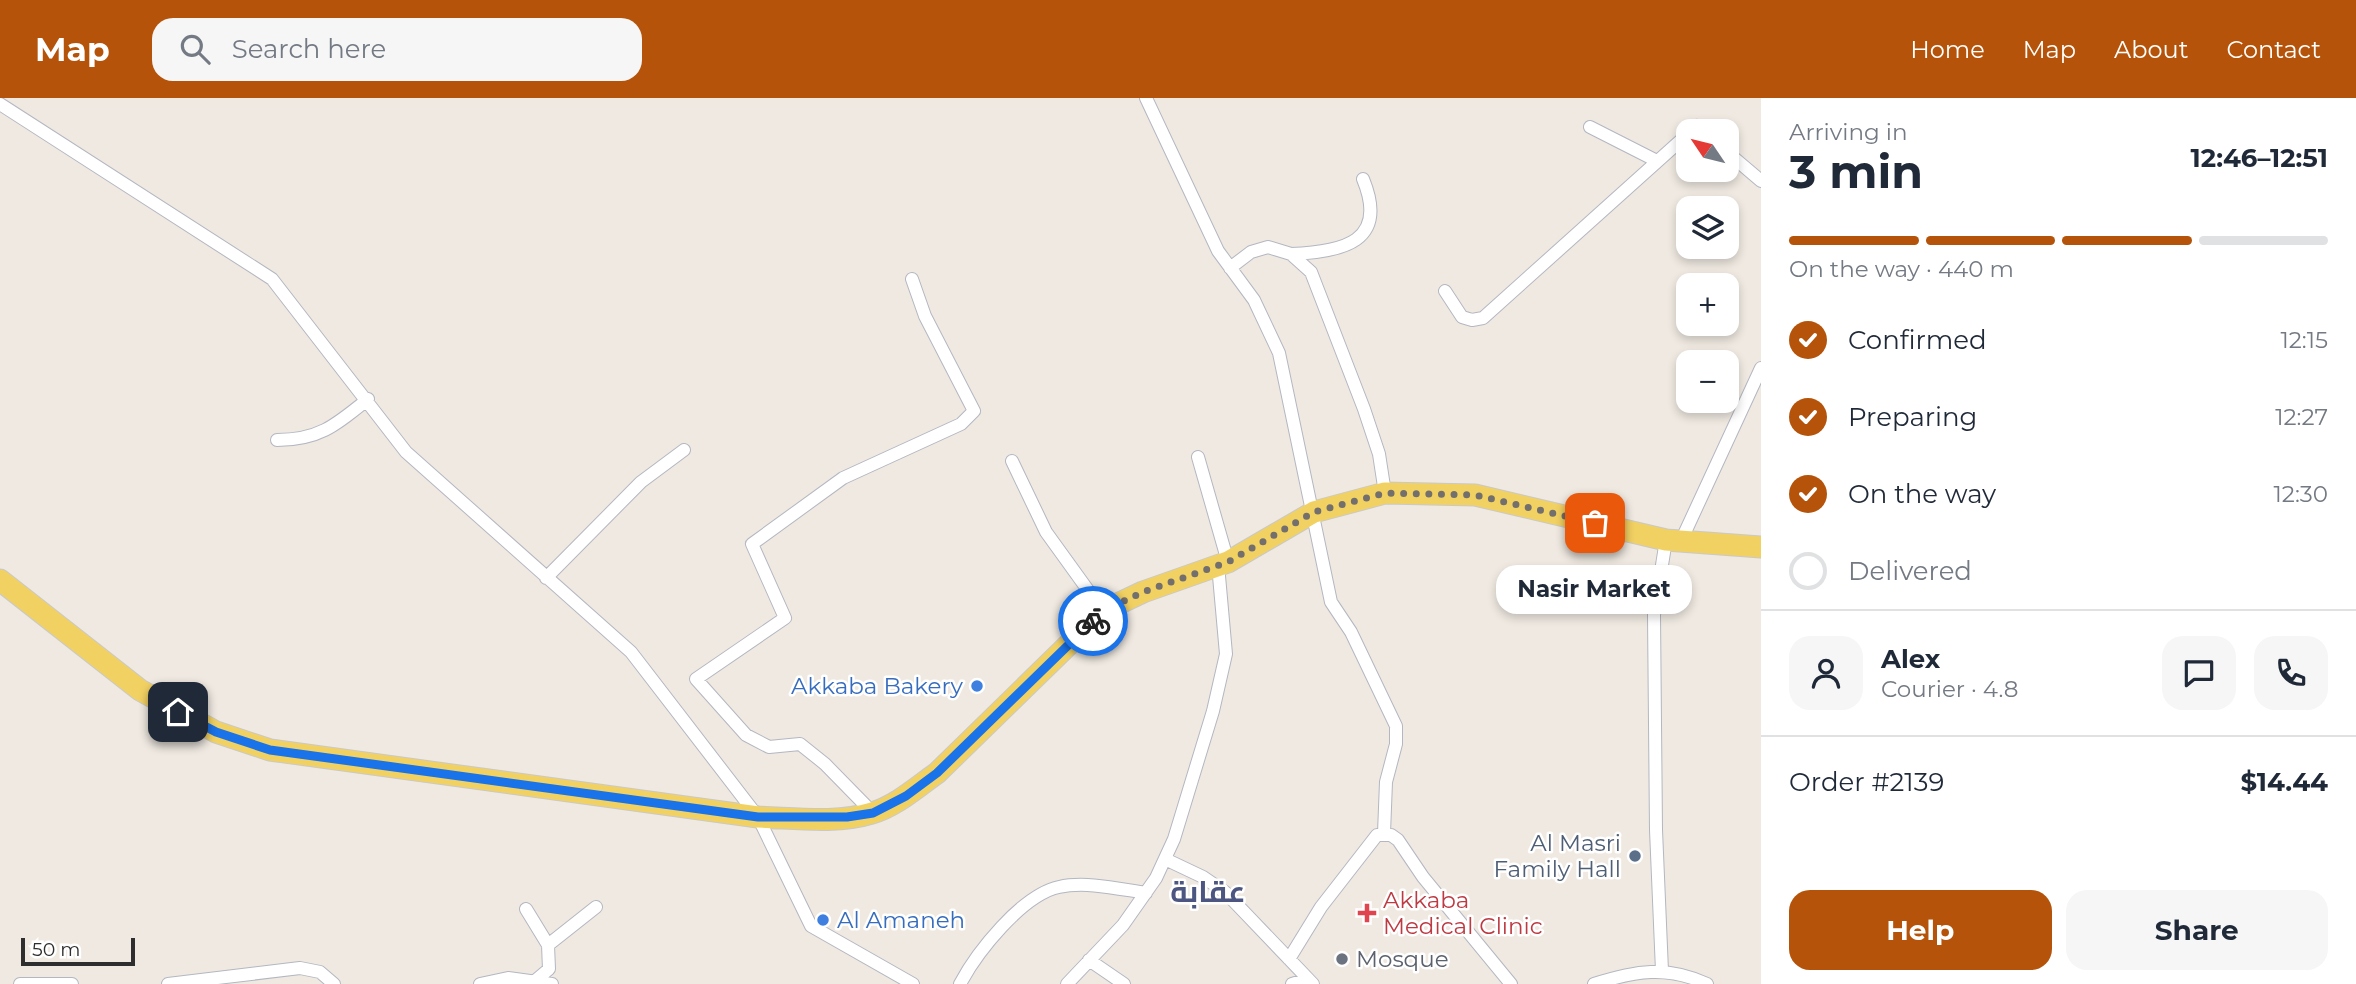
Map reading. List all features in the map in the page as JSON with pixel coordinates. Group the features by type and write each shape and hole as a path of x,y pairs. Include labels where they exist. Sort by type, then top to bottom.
{"main road":[{"path":"0,580 140,690 216,732 270,750 758,817 847,817 873,813 906,796 937,773 1103,611 1143,592 1223,563 1314,512 1385,493 1475,495 1673,540 1761,547"}],"street":[{"path":"1146,98 1218,251 1254,300 1279,353 1331,602 1351,632 1396,726 1395,744 1387,769 1384,833"},
{"path":"0,104 271,279 406,452 631,652 758,817 811,926 913,984"},
{"path":"1590,127 1655,160"},
{"path":"1445,291 1462,317 1472,320 1483,318 1676,143"},
{"path":"1740,163 1761,181"},
{"path":"1230,268 1251,252 1268,247 1291,254 1317,253 1346,246 1362,237 1370,224 1371,198 1363,179"},
{"path":"1291,254 1311,272 1326,307 1379,454 1385,493"},
{"path":"873,813 825,764 800,744 769,747 746,734 696,679 785,618 752,544 843,478 961,424 974,411 925,316 912,279"},
{"path":"1662,971 1656,830 1654,615 1673,540 1761,368"},
{"path":"277,440 296,440 320,435 368,400"},
{"path":"546,578 641,482 684,450"},
{"path":"1068,984 1123,925 1146,893 1165,859 1174,839 1213,711 1226,654 1223,563 1198,457"},
{"path":"1012,461 1046,532 1103,611"},
{"path":"1289,959 1321,907 1377,835 1384,833 1398,840 1423,877 1511,984"},
{"path":"1165,859 1203,877 1225,892 1311,981"},
{"path":"960,984 995,933 1021,909 1058,887 1105,887 1146,893"},
{"path":"548,945 596,907"},
{"path":"526,909 548,945 549,969 536,980"},
{"path":"1089,960 1124,984"},
{"path":"168,984 300,968 320,972 334,984"},
{"path":"1594,984 1632,972 1662,971 1707,984"},
{"path":"480,984 508,978 552,984"},
{"path":"1292,984 1311,981"},
{"path":"20,984 72,984"}],"way so far":[{"path":"1093,621 1103,611 1143,592 1228,562 1314,512 1385,493 1475,495 1595,523"}],"place":[{"name":"Nasir Market","path":"1595,523"},
{"name":"Akkaba Bakery","path":"977,686"},
{"name":"Al Masri Family Hall","path":"1635,856"},
{"name":"Akkaba Medical Clinic","path":"1367,913"},
{"name":"Al Amaneh","path":"823,920"},
{"name":"Mosque","path":"1342,959"}],"district":[{"name":"عقابة","path":"1208,891"}],"route":[{"path":"178,712 216,732 270,750 758,817 847,817 873,813 906,796 937,773 1093,621"}]}
